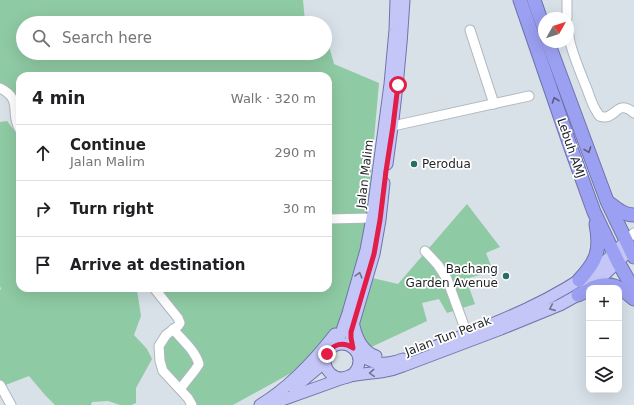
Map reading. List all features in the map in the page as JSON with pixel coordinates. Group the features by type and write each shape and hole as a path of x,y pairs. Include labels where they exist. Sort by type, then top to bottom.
{"highway":[{"name":"Lebuh AMJ","path":"520,0 594,212 634,290"},
{"path":"534,0 538,12"},
{"name":"Lebuh AMJ","path":"550,48 607,201 632,245"},
{"path":"607,201 622,212 629,215 634,215"},
{"path":"579,280 589,270 598,251 594,212"},
{"path":"601,285 612,285"},
{"path":"622,290 634,299"}],"main road":[{"name":"Jalan Malim","path":"354,350 351,338 351,317 372,218 390,84 396,0"},
{"name":"Jalan Malim","path":"333,346 339,340 351,317 374,254 398,85 404,0"},
{"path":"616,257 632,245"},
{"name":"Jalan Tun Perak","path":"354,350 368,360 378,364 394,362 467,334 535,305 579,280 600,265 616,257"},
{"name":"Jalan Tun Perak","path":"270,404 290,401 349,376 392,370 546,311 584,292 616,257"},
{"path":"260,405 284,388 315,359 336,332 351,317 360,342 365,350 373,355 389,360 402,359"},
{"path":"342,344 347,345 354,350 359,360 357,369 353,374 340,378 330,373 325,364 325,359 329,349 333,346 342,344"},
{"name":"Jalan Tun Perak","path":"270,404 314,372 320,367 325,359"}],"street":[{"path":"567,0 567,12"},
{"path":"470,30 494,104"},
{"path":"572,48 594,108 600,116 607,117 620,108 625,108 634,113"},
{"path":"0,88 10,95 14,101 16,124"},
{"path":"393,126 529,96"},
{"path":"332,219 372,218"},
{"path":"425,251 438,265 447,279 467,334"},
{"path":"157,292 178,318 180,323 166,335 159,346 160,361 163,371 188,398 192,405"},
{"path":"173,329 197,358 199,364 180,389"},
{"path":"0,385 11,405"}],"green space":[{"path":"0,0 303,0 304,16 16,16 16,60 332,60 332,57 334,64 379,83 367,218 368,277 398,284 467,204 500,247 486,253 493,271 466,279 475,304 447,313 439,299 422,303 427,321 365,350 344,326 291,373 233,405 191,405 160,361 164,339 178,318 157,292 332,292 332,72 16,72 16,109 14,101 0,88"},
{"path":"7,121 16,133 16,292 137,292 141,316 134,335 147,349 152,359 136,388 136,403 131,405 120,405 108,401 92,402 91,405 55,405 29,376 3,386 0,381 0,122"}],"place":[{"name":"Perodua","path":"414,164"},
{"name":"Bachang Garden Avenue","path":"506,276"}],"route":[{"path":"327,354 329,349 338,344 347,345 353,348 351,344 351,332 374,254 380,220 398,85"}]}
